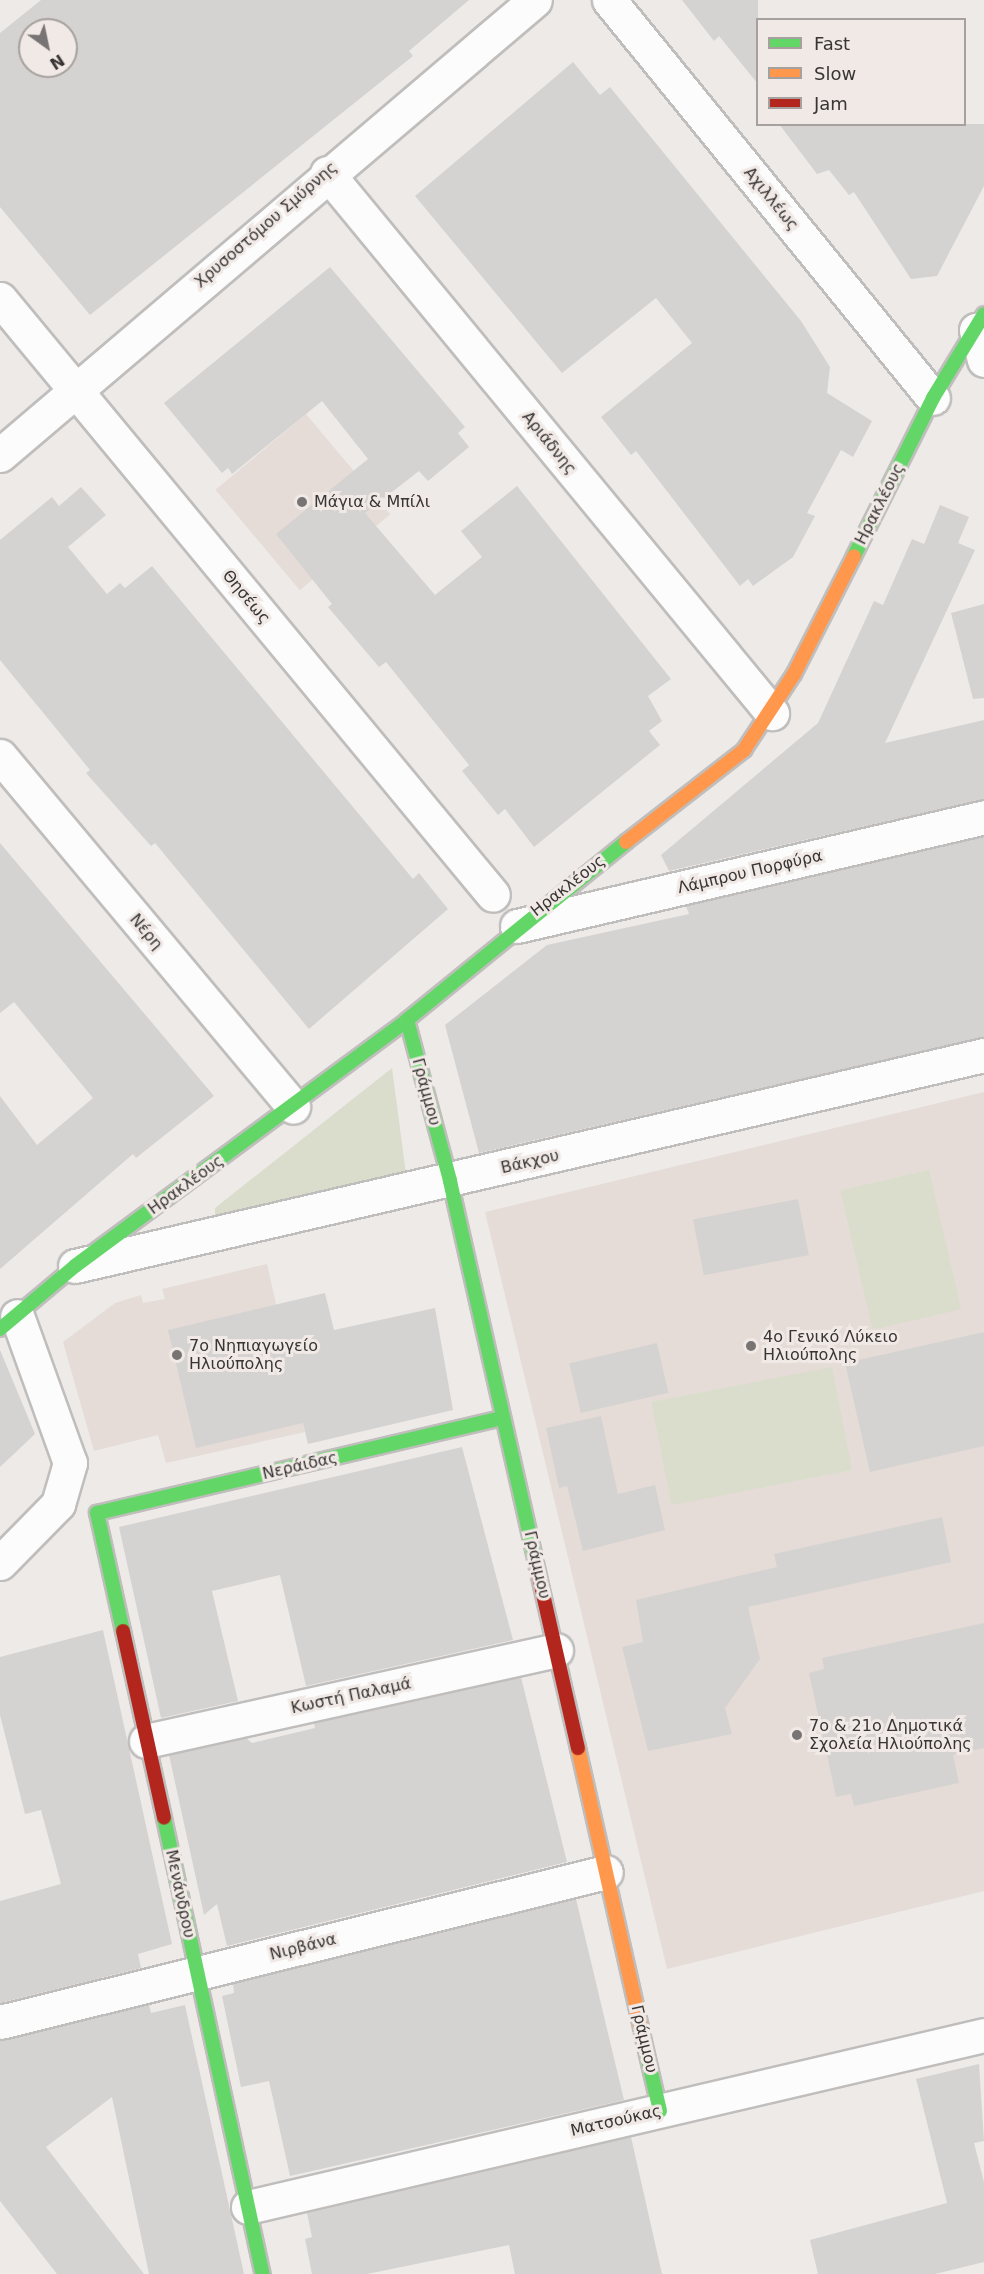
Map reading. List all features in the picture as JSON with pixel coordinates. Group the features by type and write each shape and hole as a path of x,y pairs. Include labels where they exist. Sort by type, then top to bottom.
{"street":[{"name":"Χρυσοστόμου Σμύρνης","path":"0,455 327,173 535,0"},
{"name":"Αχιλλέως","path":"609,0 933,398"},
{"name":"Αριάδνης","path":"327,173 772,713"},
{"name":"Θησέως","path":"0,298 493,895"},
{"name":"Ηρακλέους","path":"9,1323 75,1266 293,1107 407,1020 517,927 744,750 772,713 933,398 982,333"},
{"name":"Νέρη","path":"0,756 293,1107"},
{"name":"Λάμπρου Πορφύρα","path":"517,927 984,817"},
{"name":"Γράμμου","path":"407,1020 450,1181 660,2111"},
{"name":"Βάκχου","path":"75,1266 450,1181 984,1055"},
{"path":"0,1563 58,1504 70,1463 9,1323"},
{"name":"Νεράιδας","path":"98,1518 503,1418"},
{"path":"58,1504 98,1518"},
{"name":"Μενάνδρου","path":"98,1518 263,2274"},
{"name":"Κωστή Παλαμά","path":"146,1741 556,1650"},
{"name":"Νιρβάνα","path":"0,2022 606,1872"},
{"name":"Ματσούκας","path":"248,2208 984,2035"}],"shaded area":[{"name":"Μάγια & Μπίλι","path":"306,414 390,514 300,590 216,490"},
{"path":"984,1092 984,1891 667,1969 485,1212"},
{"name":"7ο Νηπιαγωγείο Ηλιούπολης","path":"267,1264 305,1432 166,1463 158,1435 94,1451 63,1342 115,1303 141,1295 143,1303 165,1299 162,1289"}],"green space":[{"path":"392,1068 408,1189 215,1223 215,1208"},
{"path":"929,1170 961,1309 873,1330 840,1190"},
{"path":"832,1367 852,1470 671,1505 651,1402"}],"building":[{"path":"41,0 469,0 409,51 413,56 90,315 0,207 0,33 18,19 18,78 78,78 78,18 19,18"},
{"path":"682,0 758,0 756,82 719,36 714,41"},
{"path":"573,62 600,95 610,87 801,321 830,367 827,393 872,421 853,457 841,450 807,513 815,516 793,557 753,586 748,579 740,586 636,451 631,455 601,417 692,343 656,298 562,373 415,196"},
{"path":"966,124 984,124 984,186 937,276 911,279 854,192 849,195 829,170 817,174 781,126 966,126"},
{"path":"330,267 465,427 458,433 469,447 428,481 419,471 365,513 435,595 482,557 461,531 517,486 671,679 648,696 662,721 649,731 660,745 534,847 505,809 498,815 462,771 469,765 386,662 379,667 328,607 332,604 276,534 368,459 322,401 232,474 228,468 222,473 164,403"},
{"path":"81,487 106,515 68,547 107,594 120,583 125,588 152,566 413,879 419,873 448,909 309,1029 155,843 151,846 86,773 90,770 0,660 0,540 52,497 59,506"},
{"path":"940,505 969,517 958,543 975,550 885,743 984,720 984,799 669,871 661,855 818,723 874,601 883,605 912,539 924,544"},
{"path":"984,604 984,698 973,699 951,613"},
{"path":"984,836 984,1037 479,1153 445,1025 547,945 689,914 686,906"},
{"path":"0,843 214,1096 136,1158 133,1154 0,1269 0,1096 37,1145 93,1098 14,1002 0,1013"},
{"path":"798,1199 809,1255 704,1275 693,1219"},
{"path":"325,1293 334,1330 435,1308 453,1410 308,1444 303,1423 196,1448 168,1330"},
{"path":"984,1332 984,1446 870,1472 845,1363"},
{"path":"657,1343 668,1393 581,1413 569,1363"},
{"path":"0,1350 35,1434 0,1467"},
{"path":"601,1416 618,1494 655,1485 665,1530 583,1551 567,1486 559,1488 546,1428"},
{"path":"462,1447 513,1640 306,1686 280,1575 212,1591 238,1701 161,1718 119,1527"},
{"path":"942,1517 951,1562 748,1607 760,1659 725,1708 732,1734 648,1751 622,1647 643,1642 636,1600 777,1567 774,1554"},
{"path":"984,1623 984,1748 953,1755 959,1783 854,1806 851,1794 836,1797 809,1673 824,1669 822,1658"},
{"path":"103,1630 172,1944 138,1954 141,1968 0,2003 0,1901 61,1884 41,1810 25,1814 0,1715 0,1657"},
{"path":"521,1677 567,1862 227,1946 217,1904 204,1915 169,1755 246,1738 252,1743 315,1728 314,1723"},
{"path":"576,1899 624,2100 290,2176 269,2081 241,2087 222,1996 234,1993 233,1984"},
{"path":"149,2004 151,2013 185,2005 244,2274 149,2274 112,2097 46,2147 144,2274 57,2274 0,2201 0,2040"},
{"path":"979,2064 984,2141 974,2143 984,2182 984,2262 935,2274 818,2274 810,2240 947,2203 916,2079"},
{"path":"631,2137 662,2274 515,2274 509,2245 367,2274 312,2274 305,2239 312,2237 307,2213"}],"traffic: fast":[{"path":"854,556 933,398 984,314"},
{"path":"0,1329 75,1266 407,1020 626,842"},
{"path":"407,1020 450,1181 535,1559"},
{"path":"123,1631 97,1513 503,1418"},
{"path":"164,1818 263,2274"},
{"path":"642,2033 660,2111"}],"traffic: slow":[{"path":"626,842 744,750 794,674 854,556"},
{"path":"578,1748 642,2033"}],"traffic: jam":[{"path":"535,1559 578,1748"},
{"path":"123,1631 164,1818"}],"place":[{"name":"Μάγια & Μπίλι","path":"302,502"},
{"name":"4ο Γενικό Λύκειο Ηλιούπολης","path":"751,1346"},
{"name":"7ο Νηπιαγωγείο Ηλιούπολης","path":"177,1355"},
{"name":"7ο & 21ο Δημοτικά Σχολεία Ηλιούπολης","path":"797,1735"}]}
